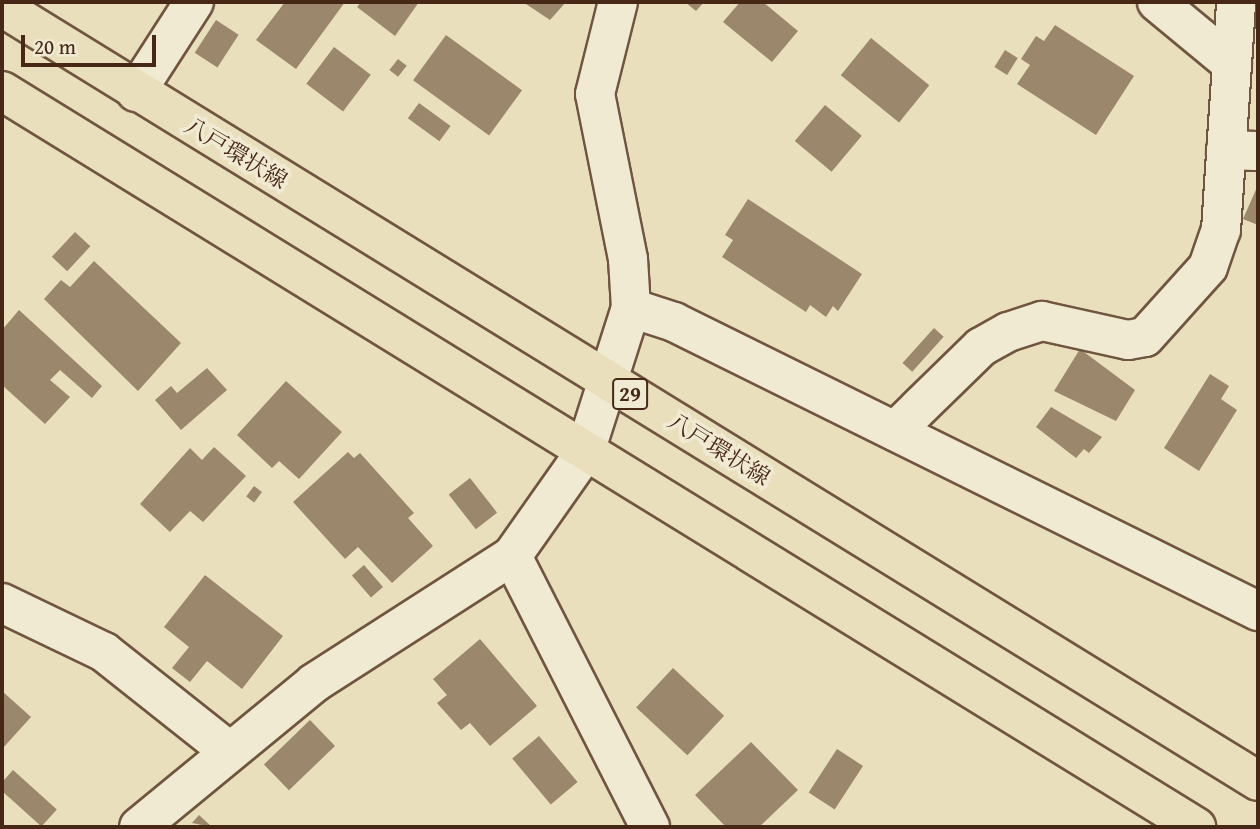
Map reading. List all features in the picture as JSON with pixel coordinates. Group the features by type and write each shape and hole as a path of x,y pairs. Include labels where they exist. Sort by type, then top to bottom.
{"main road":[{"name":"八戸環状線","path":"2,7 1258,781"},
{"path":"2,91 1196,827"}],"street":[{"path":"136,92 194,2"},
{"path":"139,827 314,682 512,556 585,452 612,383 631,308 628,259 595,94 618,2"},
{"path":"1157,2 1232,64"},
{"path":"895,430 981,347 1008,332 1042,321 1128,340 1145,337 1168,318 1208,267 1221,230 1242,150 1232,64 1236,2"},
{"path":"631,308 674,322 1258,611"},
{"path":"512,556 650,827"},
{"path":"2,603 104,652 229,751"}],"building":[{"path":"285,2 345,2 296,69 256,40"},
{"path":"361,2 419,2 395,36 357,7"},
{"path":"523,2 566,2 550,20"},
{"path":"685,2 704,2 696,11"},
{"path":"740,2 763,2 798,31 772,62 723,22"},
{"path":"216,20 239,35 217,67 195,53"},
{"path":"1055,25 1134,76 1096,135 1017,84 1030,65 1021,59 1036,36 1044,41"},
{"path":"446,35 522,90 489,136 413,80"},
{"path":"871,38 929,85 899,123 841,75"},
{"path":"334,47 371,75 343,111 306,84"},
{"path":"1005,50 1018,58 1007,75 994,67"},
{"path":"398,59 407,66 398,77 389,70"},
{"path":"419,103 451,126 439,141 408,118"},
{"path":"825,105 862,136 832,172 795,141"},
{"path":"1258,185 1258,225 1243,219"},
{"path":"748,199 862,274 838,311 833,306 826,317 810,305 806,312 722,257 733,240 725,235"},
{"path":"75,232 90,246 67,271 52,257"},
{"path":"94,261 181,343 138,391 44,299 61,280 70,287"},
{"path":"19,310 102,386 92,398 60,370 50,380 70,397 45,424 2,385 2,330"},
{"path":"934,328 944,337 912,372 903,363"},
{"path":"1080,349 1135,390 1116,421 1054,391"},
{"path":"207,368 227,390 181,430 155,400 171,386 177,393"},
{"path":"1210,374 1229,386 1221,399 1237,410 1199,471 1164,448"},
{"path":"286,381 342,432 299,479 279,461 272,468 237,435"},
{"path":"1051,407 1102,437 1089,453 1084,449 1076,458 1036,427"},
{"path":"214,447 246,476 203,522 190,511 170,532 140,504 190,448 202,460"},
{"path":"348,452 354,458 360,453 414,513 408,518 433,546 392,583 358,547 345,559 293,502"},
{"path":"470,478 497,513 476,529 449,495"},
{"path":"254,486 262,492 254,502 246,496"},
{"path":"364,565 383,587 371,597 352,575"},
{"path":"205,575 283,636 242,689 207,661 190,682 172,668 189,647 164,627"},
{"path":"480,639 537,706 490,746 470,723 461,730 437,703 447,695 433,679"},
{"path":"673,668 724,716 687,755 636,707"},
{"path":"2,691 31,717 2,749"},
{"path":"310,720 335,746 289,790 264,764"},
{"path":"539,736 578,782 551,804 512,758"},
{"path":"751,742 798,790 759,827 726,827 695,795"},
{"path":"837,749 863,766 835,809 809,793"},
{"path":"13,770 57,809 41,827 2,791 2,782"},
{"path":"199,815 212,827 192,823"}]}
